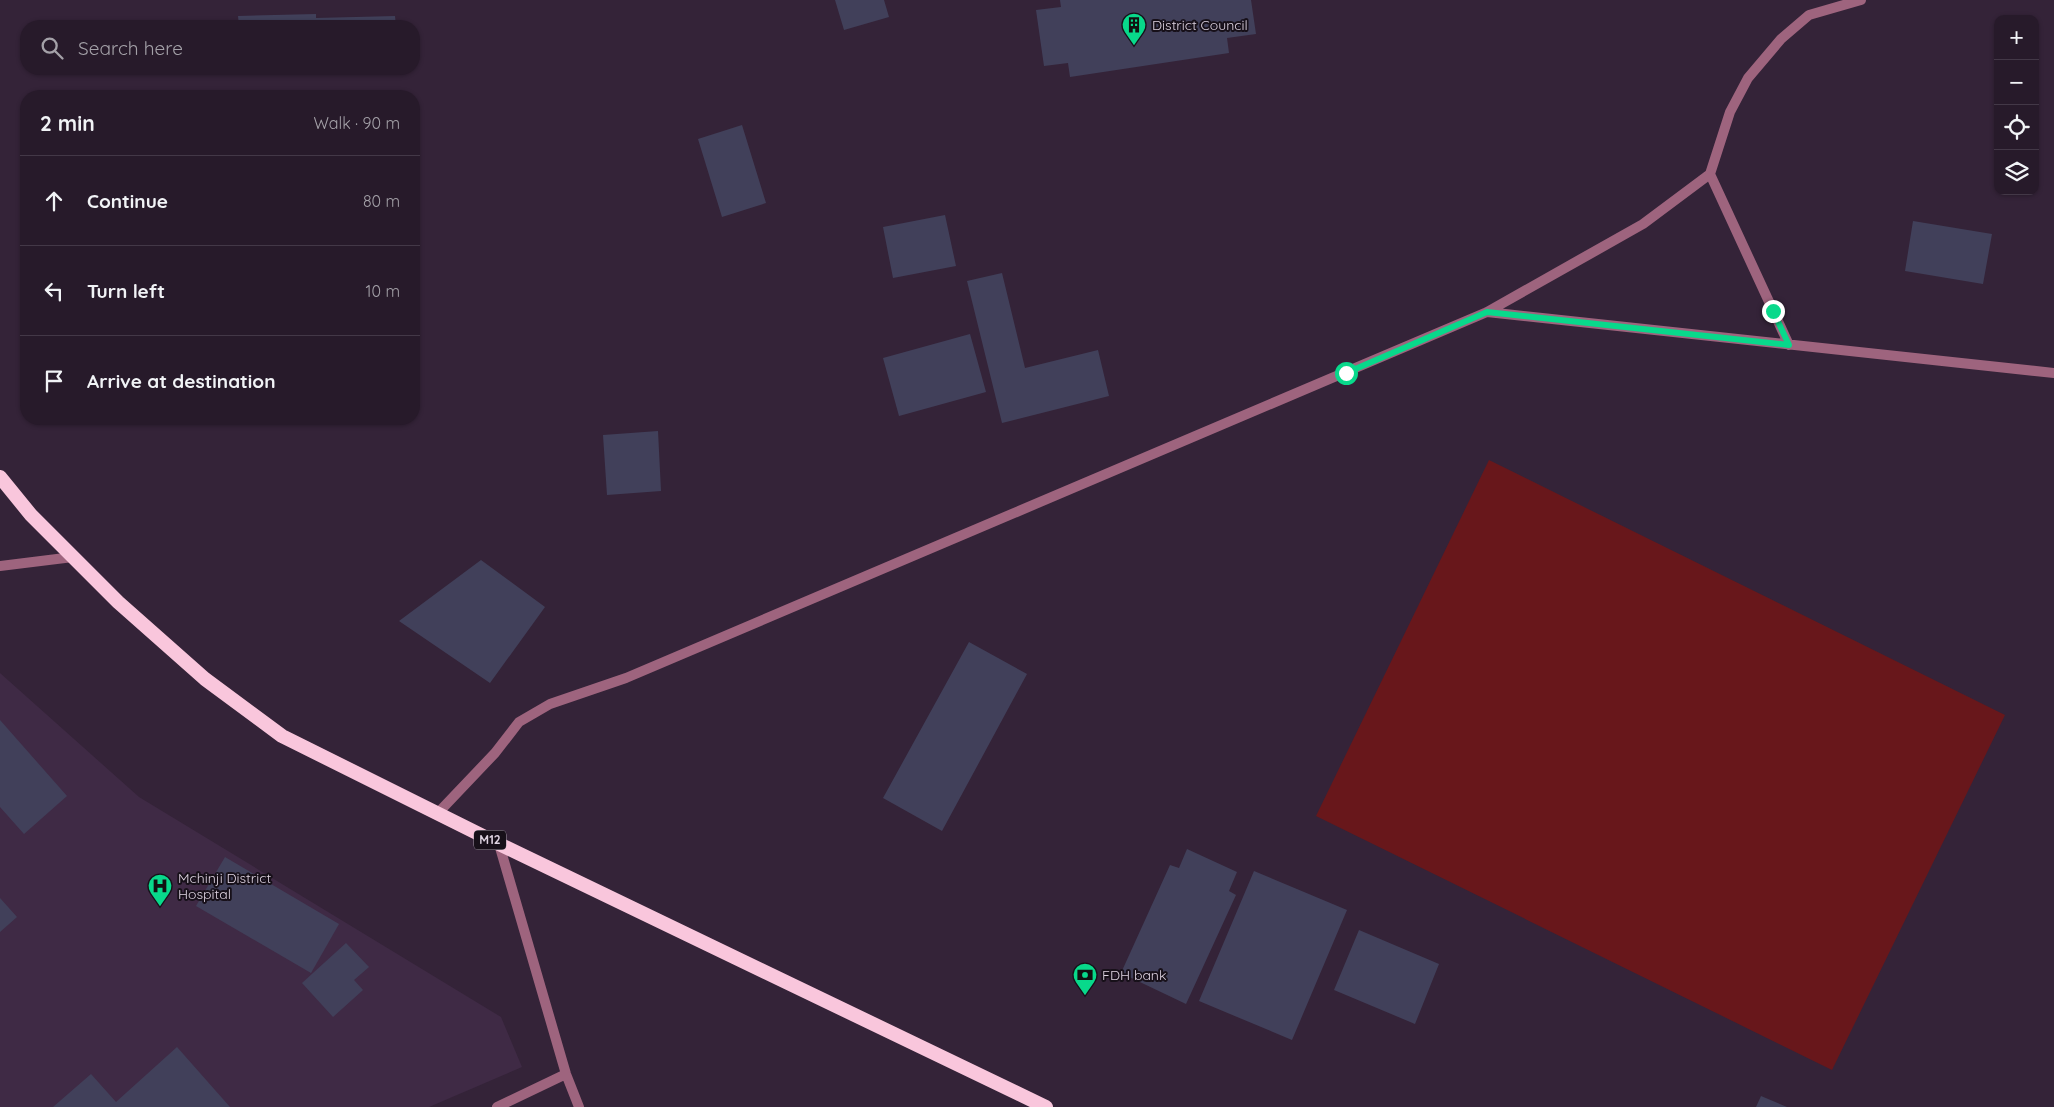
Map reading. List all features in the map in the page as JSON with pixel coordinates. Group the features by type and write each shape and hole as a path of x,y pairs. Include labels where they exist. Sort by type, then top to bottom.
{"highway":[{"name":"M12","path":"0,477 31,515 118,602 205,679 282,736 437,814 1046,1107"}],"street":[{"path":"437,814 495,753 519,722 550,704 626,678 1487,312 1643,224 1710,174 1735,103 1748,78 1781,39 1809,15 1861,0"},
{"path":"1710,174 1789,345"},
{"path":"1487,312 2054,373"},
{"path":"0,566 73,557"},
{"path":"499,844 566,1074 579,1107"},
{"path":"497,1107 566,1074"}],"shaded area":[{"path":"1489,460 2005,715 1832,1070 1316,816"},
{"name":"Mchinji District Hospital","path":"0,673 139,797 501,1017 522,1067 429,1107 0,1107"}],"building":[{"path":"835,0 884,0 889,17 844,30"},
{"name":"District Council","path":"1060,0 1251,0 1256,34 1227,38 1229,53 1070,77 1068,63 1044,66 1036,10 1061,7"},
{"path":"316,14 316,18 395,16 395,20 238,20 238,16"},
{"path":"742,125 766,203 722,217 698,139"},
{"path":"945,215 956,266 893,278 883,227"},
{"path":"1913,221 1992,234 1983,284 1905,271"},
{"path":"1002,273 1025,368 1098,350 1109,396 1002,423 967,281"},
{"path":"970,334 986,392 899,416 883,358"},
{"path":"658,431 661,491 607,495 603,435"},
{"path":"481,560 545,607 490,683 399,621"},
{"path":"969,642 1027,674 942,831 883,798"},
{"path":"0,720 67,796 24,834 0,807"},
{"path":"1187,849 1237,872 1229,891 1236,895 1186,1004 1121,973 1170,865 1179,868"},
{"path":"225,857 339,924 311,973 196,906"},
{"path":"1254,871 1347,910 1292,1040 1199,1001"},
{"path":"0,898 17,917 0,932"},
{"path":"1359,930 1439,964 1415,1024 1334,990"},
{"path":"346,943 369,967 354,980 363,990 333,1017 302,983"},
{"path":"177,1047 230,1107 53,1107 91,1074 116,1102"},
{"path":"1761,1096 1787,1107 1756,1107"}],"place":[{"name":"District Council","path":"1134,46"},
{"name":"Mchinji District Hospital","path":"160,907"},
{"name":"FDH bank","path":"1085,996"}],"route":[{"path":"1346,373 1487,312 1789,345 1773,311"}]}
